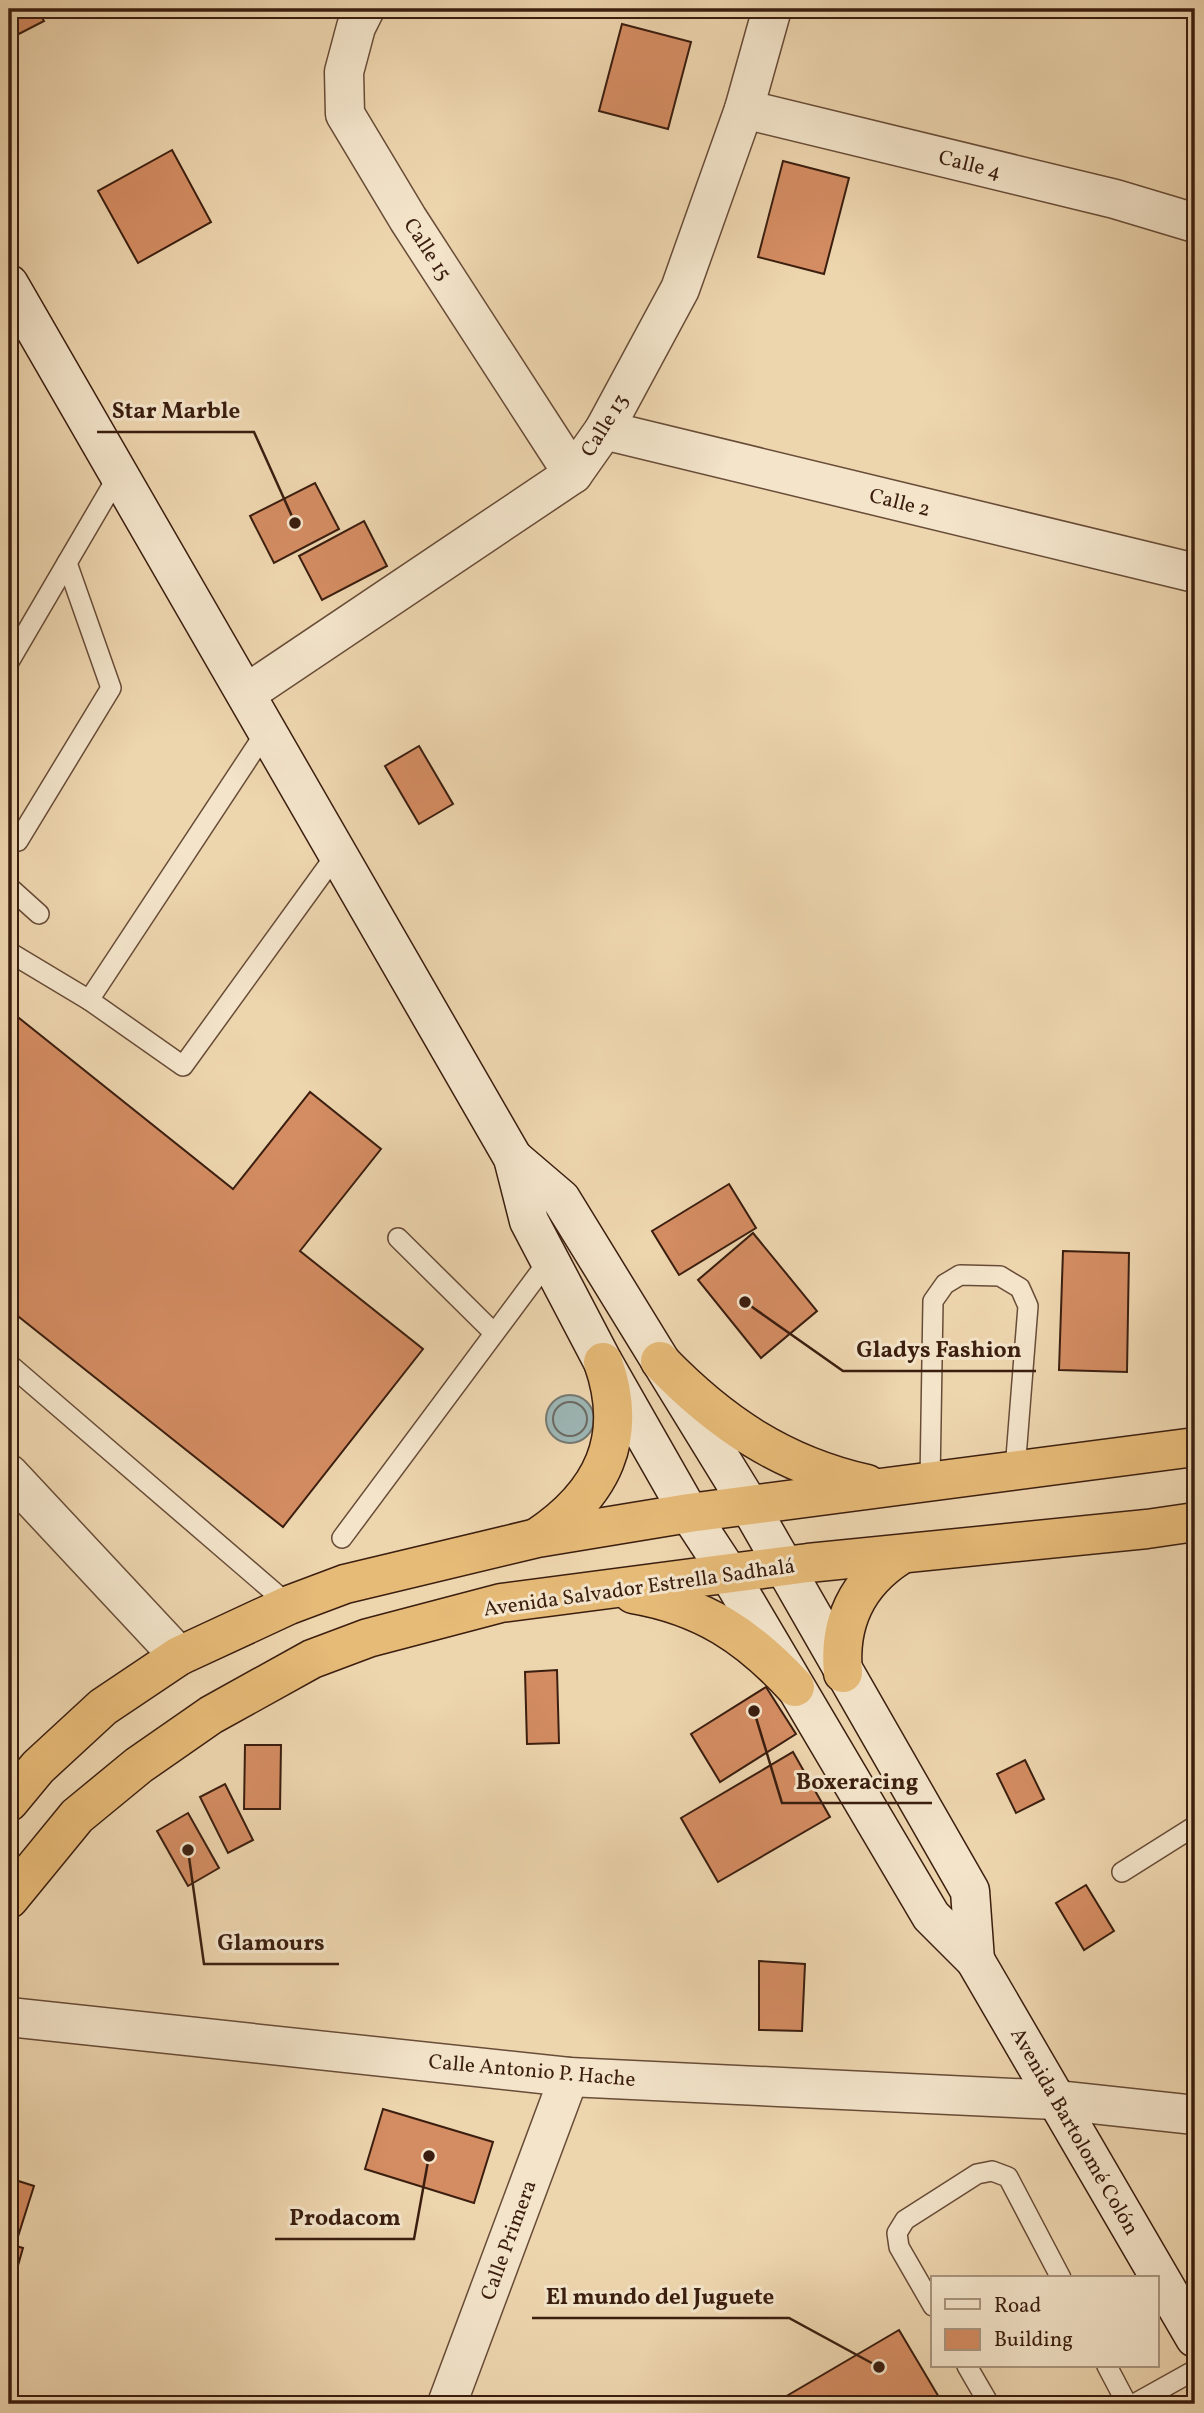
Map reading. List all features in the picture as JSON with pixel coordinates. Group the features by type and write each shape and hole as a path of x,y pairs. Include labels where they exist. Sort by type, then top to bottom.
{"highway":[{"path":"660,1361 707,1407 761,1443 820,1471 883,1488"},
{"path":"537,1538 573,1510 588,1493 604,1462 613,1429 614,1407 603,1362"},
{"path":"9,1802 38,1767 103,1707 178,1656 289,1605 345,1584 537,1538 689,1513 1195,1447"},
{"name":"Avenida Salvador Estrella Sadhalá","path":"9,1899 77,1816 139,1765 211,1715 312,1658 368,1638 501,1603 783,1567 1195,1522"},
{"path":"843,1673 843,1638 852,1605 872,1577 899,1556"},
{"path":"582,1592 636,1595 687,1608 712,1619 757,1648 795,1687"}],"street":[{"name":"Calle 15","path":"365,9 356,27 344,72 345,114 408,219 573,474"},
{"name":"Calle 13","path":"247,693 573,474 604,430 680,289 744,109 772,9"},
{"name":"Calle 4","path":"744,109 1102,196 1195,223"},
{"path":"9,284 513,1158"},
{"name":"Calle 2","path":"604,430 1195,573"},
{"name":"Avenida Bartolomé Colón","path":"513,1158 529,1221 603,1362 689,1513 729,1574 931,1916 975,1960 1195,2338"},
{"name":"Avenida Bartolomé Colón","path":"513,1158 561,1199 749,1505 970,1891 975,1960"},
{"path":"9,1474 178,1656"},
{"name":"Calle Antonio P. Hache","path":"9,2017 569,2077 1056,2100 1195,2115"},
{"name":"Calle Primera","path":"447,2404 569,2077"}],"lane":[{"path":"9,662 119,474"},
{"path":"18,842 111,688 67,563"},
{"path":"89,1000 267,730"},
{"path":"9,952 89,1000 183,1066 338,852"},
{"path":"9,887 39,914"},
{"path":"398,1238 494,1333"},
{"path":"342,1538 549,1260"},
{"path":"930,1481 933,1301 945,1283 960,1275 1000,1276 1020,1288 1028,1306 1015,1470"},
{"path":"9,1364 289,1605"},
{"path":"1122,1872 1195,1826"},
{"path":"931,2303 899,2247 897,2233 905,2220 977,2174 992,2171 1008,2177 1060,2276"},
{"path":"968,2368 989,2404"},
{"path":"1108,2368 1127,2404"},
{"path":"1134,2404 1195,2370"}],"water":[{"path":"570,1395 587,1402 594,1419 587,1436 570,1443 553,1436 546,1419 553,1402"}],"building":[{"path":"9,9 37,9 44,21 9,39"},
{"path":"622,24 691,42 668,129 599,111"},
{"path":"172,150 211,222 138,263 98,191"},
{"path":"783,161 849,178 824,274 758,257"},
{"path":"315,483 339,529 274,563 250,516"},
{"path":"364,521 387,566 322,600 299,556"},
{"path":"419,746 453,804 419,824 385,766"},
{"path":"9,1010 233,1189 310,1092 381,1149 300,1251 423,1349 283,1527 9,1309"},
{"path":"729,1184 756,1228 679,1275 652,1231"},
{"path":"753,1233 817,1311 761,1358 698,1280"},
{"path":"1063,1251 1129,1253 1127,1372 1059,1370"},
{"path":"557,1670 559,1743 527,1744 525,1672"},
{"path":"766,1687 796,1734 720,1782 691,1734"},
{"path":"245,1745 281,1745 280,1809 244,1809"},
{"path":"793,1752 830,1817 718,1882 681,1818"},
{"path":"1025,1760 1044,1799 1016,1813 997,1774"},
{"path":"225,1784 253,1840 228,1853 200,1797"},
{"path":"188,1813 219,1868 188,1886 157,1831"},
{"path":"1086,1885 1114,1931 1084,1950 1056,1903"},
{"path":"759,1961 805,1964 802,2031 759,2030"},
{"path":"383,2109 493,2142 474,2203 365,2169"},
{"path":"9,2178 34,2186 15,2246 9,2244"},
{"path":"9,2244 23,2248 9,2297"},
{"path":"899,2330 943,2404 773,2404"}],"place":[{"name":"Star Marble","path":"295,523"},
{"name":"Gladys Fashion","path":"745,1302"},
{"name":"Boxeracing","path":"754,1711"},
{"name":"Glamours","path":"188,1850"},
{"name":"Prodacom","path":"429,2156"},
{"name":"El mundo del Juguete","path":"879,2367"}]}
